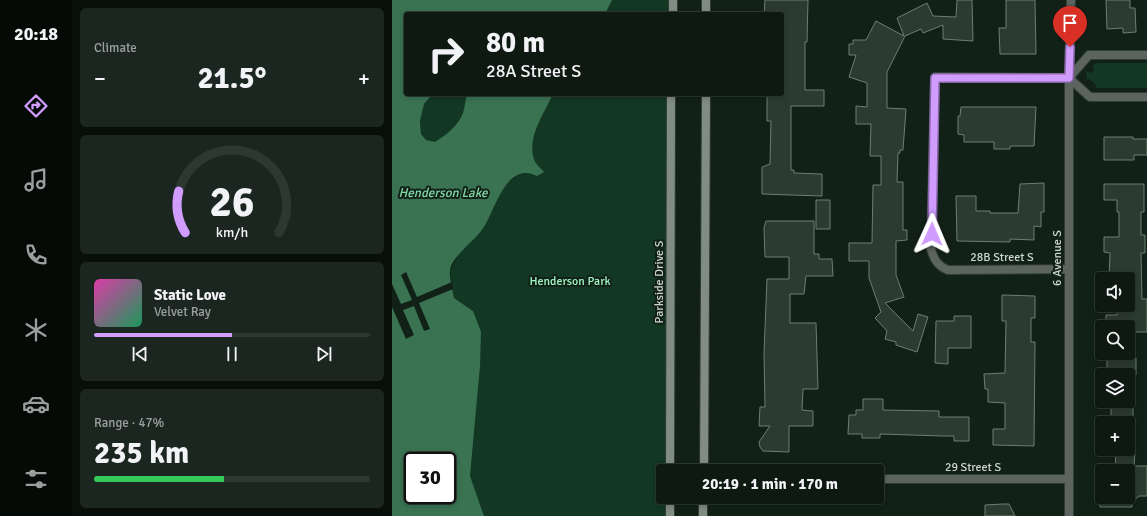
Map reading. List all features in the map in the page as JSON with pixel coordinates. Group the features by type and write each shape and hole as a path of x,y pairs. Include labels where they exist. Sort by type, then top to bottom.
{"street":[{"path":"673,0 673,12"},
{"path":"706,0 706,12"},
{"name":"6 Avenue S","path":"1069,516 1069,78 1071,0"},
{"path":"1147,55 1089,55 1069,78 1090,97 1147,97"},
{"name":"28B Street S","path":"1069,78 935,78 931,249 933,258 937,263 948,270 1069,269"},
{"name":"Parkside Drive S","path":"670,464 671,96"},
{"path":"704,464 706,96"},
{"name":"29 Street S","path":"884,479 1069,479"},
{"path":"670,504 670,516"},
{"path":"703,516 704,504"}],"green space":[{"path":"612,0 673,0 673,12 606,12"},
{"path":"1098,63 1147,63 1147,88 1095,88 1096,85 1089,79 1087,80 1086,71 1091,73 1094,70 1093,65"},
{"path":"431,96 467,96 461,118 455,126 435,143 426,140 421,134 420,121 424,104"},
{"name":"Henderson Park","path":"552,96 671,96 670,464 656,464 656,504 670,504 670,516 484,516 470,476 480,367 473,311 454,298 450,270 459,254 484,227 500,193 509,182 519,174 544,172 535,161 532,151 535,134"}],"water":[{"name":"Henderson Lake","path":"392,0 612,0 606,12 404,12 404,96 431,96 424,104 420,121 421,134 426,140 435,142 455,126 463,113 467,96 552,96 535,134 532,151 535,161 544,172 537,176 527,173 518,175 510,181 503,189 484,227 455,259 450,270 454,298 473,311 481,332 480,367 470,476 484,516 392,516"}],"pier":[{"path":"406,272 417,297 452,282 453,289 419,303 430,329 424,331 414,306 403,310 414,335 406,339 392,307 392,284 401,304 412,300 401,275"}],"building":[{"path":"765,0 808,0 807,42 805,42 805,90 824,90 824,106 791,106 791,170 794,170 794,173 822,174 822,196 762,194 762,167 770,164 771,121 767,121 767,96 784,96 784,12 764,12"},
{"path":"957,0 972,0 973,41 943,39 943,25 923,33 921,29 905,36 887,72 887,108 906,109 903,150 900,150 900,153 898,153 897,182 903,182 903,230 907,230 907,240 896,241 896,275 904,297 885,303 913,331 918,314 928,317 917,352 896,345 896,342 885,339 887,331 875,318 881,312 869,278 869,261 849,261 849,243 872,243 873,185 881,185 881,156 870,156 871,124 856,124 856,106 867,107 867,83 849,77 856,55 849,55 849,44 853,44 853,40 866,40 876,21 904,36 897,18 927,3 933,16 956,17"},
{"path":"1006,0 1035,0 1036,54 1000,54 999,28 1006,28"},
{"path":"1106,0 1130,0 1130,8 1135,8 1136,32 1123,33 1123,28 1107,29"},
{"path":"961,107 1036,107 1034,146 1010,146 1010,149 994,149 994,142 964,142 964,135 958,134 958,116 960,116"},
{"path":"1104,137 1133,137 1133,139 1147,139 1147,155 1134,155 1134,160 1104,160"},
{"path":"1044,183 1044,212 1041,212 1041,227 1034,226 1034,240 1010,239 1010,242 957,241 956,196 976,196 976,211 990,211 990,213 1018,213 1020,184"},
{"path":"1104,184 1144,184 1144,212 1141,212 1141,235 1145,235 1145,253 1141,253 1142,299 1147,299 1147,332 1135,332 1135,320 1106,320 1106,315 1117,315 1117,312 1135,312 1135,272 1109,272 1110,253 1104,252 1104,237 1119,237 1119,212 1117,212 1117,200 1104,200"},
{"path":"816,200 830,200 830,229 816,229"},
{"path":"766,221 814,221 814,254 819,254 819,259 832,259 833,276 806,276 804,294 790,294 790,323 816,323 818,389 803,389 802,410 813,411 813,426 789,426 789,452 763,451 759,442 770,426 759,426 760,407 765,407 764,353 767,279 789,279 789,257 765,257 764,228"},
{"path":"1002,295 1035,296 1035,318 1031,318 1031,342 1035,342 1034,446 993,445 993,429 1005,429 1005,403 988,402 988,389 985,389 984,374 1005,373 1006,321 1002,321"},
{"path":"954,316 971,316 971,348 948,348 948,364 935,363 936,321 954,321"},
{"path":"1136,358 1136,375 1135,368 1107,368 1107,360 1135,360"},
{"path":"863,399 883,399 883,410 939,411 939,417 969,417 969,441 954,441 954,436 880,434 880,438 862,438 862,434 848,434 849,415 856,415 856,410 863,410"},
{"path":"1111,408 1133,408 1133,416 1111,416"},
{"path":"1116,456 1135,456 1134,464 1115,464"},
{"path":"1135,466 1147,466 1147,496 1139,496 1135,499"},
{"path":"1009,504 1015,516 985,516 985,505"},
{"path":"1100,504 1132,504 1132,507 1100,507"}],"route":[{"path":"932,234 935,78 1069,78 1070,47"}]}
